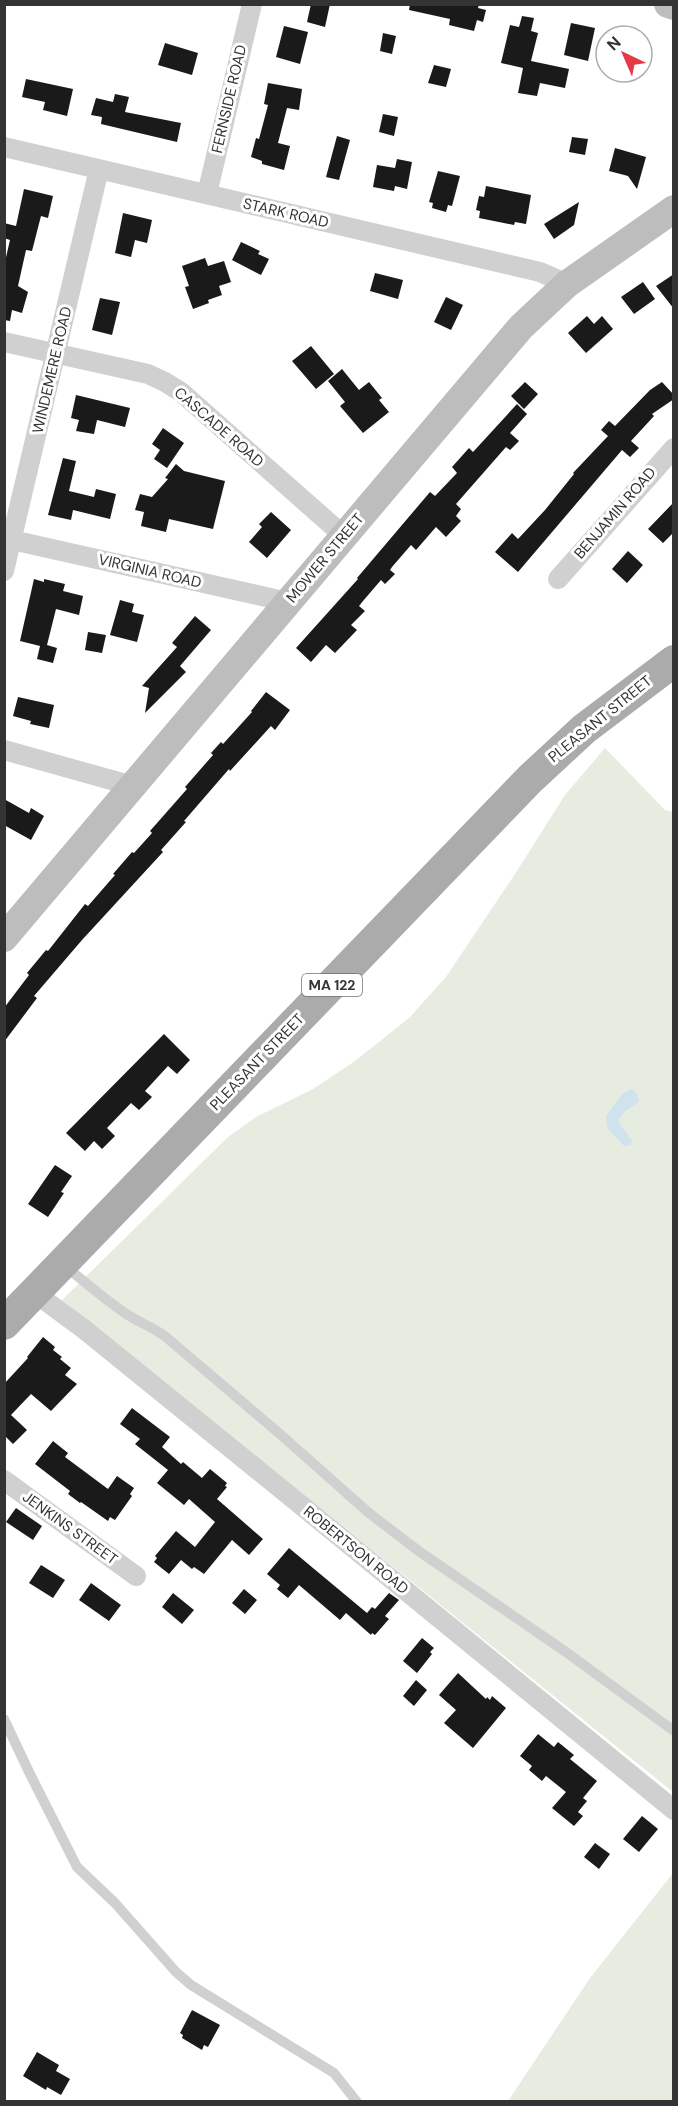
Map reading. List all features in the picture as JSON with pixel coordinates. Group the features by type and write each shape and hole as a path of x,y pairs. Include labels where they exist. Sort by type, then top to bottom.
{"main road":[{"name":"PLEASANT STREET","path":"4,1324 530,779 592,723 674,661"}],"street":[{"name":"FERNSIDE ROAD","path":"207,194 252,4"},
{"path":"668,4 674,6"},
{"name":"STARK ROAD","path":"4,147 540,272 567,284"},
{"name":"WINDEMERE ROAD","path":"4,571 99,169"},
{"name":"MOWER STREET","path":"4,938 510,339 543,304 567,284 674,209"},
{"name":"CASCADE ROAD","path":"4,342 147,374 165,382 189,400 344,536"},
{"name":"BENJAMIN ROAD","path":"558,579 674,448"},
{"name":"VIRGINIA ROAD","path":"12,540 288,602"},
{"path":"4,750 133,786"},
{"name":"ROBERTSON ROAD","path":"35,1293 85,1330 674,1810"},
{"name":"JENKINS STREET","path":"4,1480 136,1576"}],"lane":[{"path":"63,1264 117,1308 153,1327 166,1337 369,1513 420,1552 566,1652 674,1731"},
{"path":"4,1719 77,1867 115,1903 176,1972 191,1985 334,2073 357,2102"}],"shaded area":[{"path":"605,748 665,810 673,812 673,1792 62,1300 228,1137 256,1117 313,1089 355,1061 409,1018 446,977 565,795"},
{"path":"673,1873 673,2101 508,2101 590,1978"}],"water":[{"path":"632,1089 639,1102 625,1111 619,1119 619,1123 632,1141 631,1145 624,1146 608,1129 606,1116 622,1094"}],"building":[{"path":"311,4 330,4 325,27 307,22"},
{"path":"410,4 479,4 478,8 486,10 483,22 477,20 474,31 449,25 450,19 409,10"},
{"path":"522,16 534,18 531,31 538,33 531,61 569,69 565,88 540,83 537,96 518,93 523,68 501,63 510,25 519,27"},
{"path":"571,23 594,28 588,61 564,55"},
{"path":"284,26 308,32 300,64 276,57"},
{"path":"383,33 396,36 392,54 380,51"},
{"path":"165,43 198,53 192,75 158,65"},
{"path":"434,65 451,69 446,87 428,83"},
{"path":"26,79 73,89 67,116 43,110 45,102 22,97"},
{"path":"268,83 302,89 299,110 287,108 278,143 290,146 284,170 262,164 262,161 251,157 256,138 259,139 268,105 264,104"},
{"path":"115,94 129,97 125,112 181,123 177,142 101,124 102,117 91,115 96,98 113,102"},
{"path":"383,114 398,117 394,136 379,132"},
{"path":"337,136 350,140 339,180 326,177"},
{"path":"572,137 588,139 585,155 569,152"},
{"path":"615,148 646,157 637,189 628,176 609,171"},
{"path":"397,159 412,162 407,189 395,186 394,191 373,187 377,165 395,168"},
{"path":"438,171 460,176 452,206 448,205 446,212 432,208 433,203 429,202"},
{"path":"486,186 531,195 526,224 515,222 514,225 479,218 480,211 476,210 479,196 484,197"},
{"path":"24,189 53,196 48,218 41,216 32,251 26,250 18,286 28,292 22,313 12,310 10,321 4,320 4,266 10,240 4,238 4,223 16,226"},
{"path":"579,202 574,225 554,239 544,224"},
{"path":"123,213 152,220 147,243 135,240 131,257 115,253"},
{"path":"241,242 260,251 258,254 269,259 261,275 232,260"},
{"path":"205,258 208,266 224,261 231,282 219,286 222,295 193,309 185,287 189,286 182,266"},
{"path":"375,273 403,280 398,299 370,291"},
{"path":"674,274 674,309 656,286"},
{"path":"643,282 655,299 634,314 621,297"},
{"path":"446,297 463,305 451,330 434,322"},
{"path":"100,298 120,302 112,335 92,330"},
{"path":"587,316 594,324 602,316 613,329 586,353 568,333"},
{"path":"311,346 334,374 316,389 292,361"},
{"path":"342,369 359,390 369,382 382,398 379,400 389,412 363,433 340,406 345,402 328,381"},
{"path":"525,382 538,394 524,409 511,396"},
{"path":"662,382 674,395 674,399 652,414 654,416 631,441 639,448 630,457 622,450 518,572 495,552 512,533 518,539 545,510 573,473 608,436 601,430 609,421 615,426 650,390"},
{"path":"76,395 130,408 125,427 97,420 94,434 76,431 79,420 71,418"},
{"path":"517,404 527,414 510,433 519,441 510,450 506,447 456,504 461,509 456,516 461,521 446,537 436,527 416,550 411,545 390,570 395,574 385,584 381,580 359,606 365,611 351,625 357,630 335,653 326,645 311,662 296,648 358,579 430,492 435,496 457,473 452,467 469,448 473,452"},
{"path":"163,428 184,443 167,468 154,459 160,450 152,444"},
{"path":"63,458 76,461 69,491 94,497 96,489 116,494 110,519 73,510 71,520 48,515"},
{"path":"176,464 184,471 225,481 213,529 169,519 166,532 141,526 144,512 135,510 140,494 152,497 168,479 165,478"},
{"path":"674,502 674,532 663,543 648,529"},
{"path":"271,512 291,530 267,558 249,542 262,527 259,524"},
{"path":"628,551 643,565 627,583 612,569"},
{"path":"34,579 65,584 63,591 83,596 79,615 56,609 47,645 57,648 53,663 37,659 40,646 20,641"},
{"path":"120,600 134,604 132,612 144,615 137,642 110,635"},
{"path":"195,616 211,630 180,666 186,672 145,713 149,688 142,686 177,647 172,643"},
{"path":"88,632 106,635 102,653 85,650"},
{"path":"266,692 290,710 275,730 271,726 230,771 229,769 184,821 186,822 161,850 163,852 34,996 37,998 4,1042 4,1008 29,975 27,973 46,950 48,951 85,904 88,906 132,852 134,853 152,833 150,831 213,755 211,753 221,742 223,744 252,712"},
{"path":"18,697 54,705 49,728 30,724 31,721 13,716"},
{"path":"4,799 29,813 31,808 44,816 31,840 4,825"},
{"path":"164,1034 190,1060 177,1074 168,1066 145,1091 152,1097 139,1110 131,1103 107,1128 115,1136 102,1149 94,1141 85,1151 66,1133"},
{"path":"55,1165 72,1176 48,1217 28,1204"},
{"path":"43,1337 55,1347 53,1350 71,1368 65,1375 77,1384 51,1411 31,1394 11,1415 27,1430 13,1444 4,1435 4,1384 28,1358"},
{"path":"132,1408 170,1437 162,1447 181,1464 183,1462 202,1478 210,1469 227,1483 225,1486 227,1487 217,1499 263,1539 249,1555 232,1540 204,1574 194,1567 192,1569 181,1560 169,1574 154,1562 157,1558 155,1556 176,1531 195,1547 215,1522 189,1499 184,1505 157,1483 168,1470 135,1444 140,1439 120,1424"},
{"path":"53,1441 68,1453 65,1457 108,1489 117,1476 134,1488 130,1494 132,1496 115,1520 110,1517 108,1521 80,1503 68,1494 70,1491 35,1464"},
{"path":"16,1508 42,1526 33,1540 6,1522"},
{"path":"289,1548 367,1613 372,1607 375,1609 389,1593 399,1600 385,1616 389,1619 375,1635 372,1633 371,1635 346,1613 340,1620 299,1585 288,1598 277,1589 280,1585 267,1574"},
{"path":"41,1565 65,1580 53,1598 29,1583"},
{"path":"91,1583 121,1605 109,1621 79,1600"},
{"path":"244,1589 257,1600 245,1614 232,1603"},
{"path":"173,1593 194,1610 182,1624 162,1607"},
{"path":"422,1638 434,1648 417,1673 403,1661"},
{"path":"458,1673 486,1699 487,1697 490,1700 492,1696 506,1708 473,1748 444,1723 456,1710 439,1695"},
{"path":"416,1680 427,1690 414,1706 403,1696"},
{"path":"538,1734 554,1747 558,1742 574,1755 570,1759 597,1781 583,1798 587,1801 578,1812 583,1816 574,1826 552,1808 566,1792 546,1776 542,1781 529,1770 532,1766 520,1756"},
{"path":"642,1816 658,1829 639,1852 623,1839"},
{"path":"595,1843 610,1854 599,1869 584,1857"},
{"path":"192,2010 220,2025 208,2047 204,2045 202,2050 182,2038 183,2035 180,2033"},
{"path":"37,2052 59,2065 56,2071 70,2079 61,2095 47,2087 46,2090 23,2076"}]}
